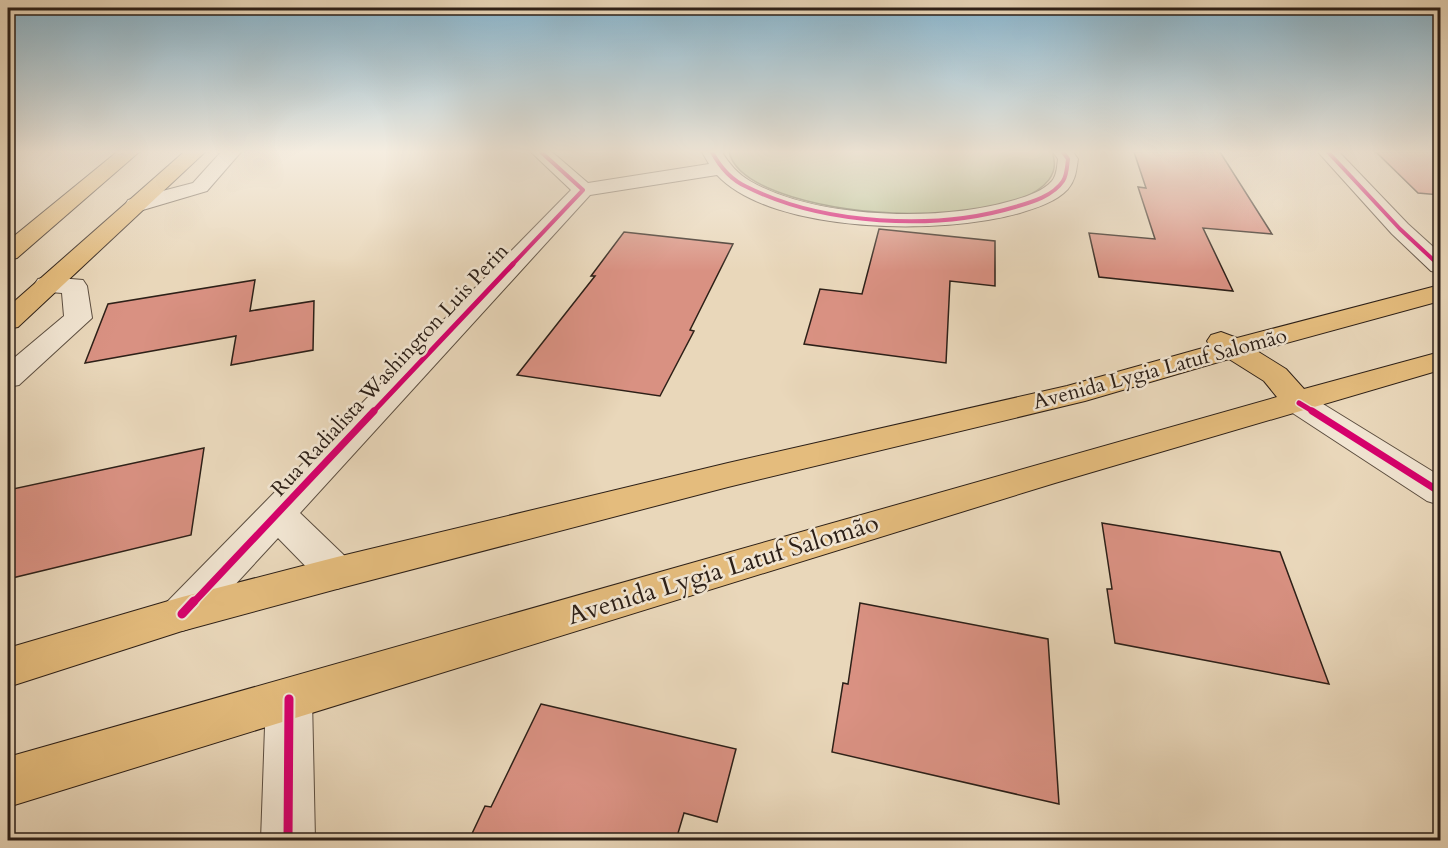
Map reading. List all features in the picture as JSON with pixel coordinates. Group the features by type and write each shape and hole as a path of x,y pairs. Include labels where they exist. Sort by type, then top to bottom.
{"main road":[{"path":"8,254 82,192"},
{"path":"8,321 151,192"},
{"name":"Avenida Lygia Latuf Salomão","path":"8,668 182,614 337,573 728,475 1074,394 1233,348 1433,295"},
{"path":"1233,348 1275,375 1299,403"},
{"name":"Avenida Lygia Latuf Salomão","path":"8,782 1030,477 1299,403 1440,361"}],"street":[{"path":"136,205 184,192"},
{"name":"Rua Radialista Washington Luis Perin","path":"182,614 582,192"},
{"path":"758,192 787,203 840,215 901,221 959,219 1010,210 1046,196 1051,192"},
{"path":"1365,192 1400,229 1440,266"},
{"path":"1400,229 1440,250"},
{"path":"8,378 78,318 74,286 47,285"},
{"path":"1299,403 1440,492"},
{"name":"Rua Radialista Washington Luis Perin","path":"276,514 337,573"},
{"path":"288,840 289,699"}],"green space":[{"path":"780,192 1031,192 1018,200 969,211 910,214 848,209 792,197"}],"building":[{"path":"1139,192 1245,192 1272,234 1203,228 1233,291 1099,277 1089,233 1155,239"},
{"path":"1417,192 1440,192 1440,195"},
{"path":"879,229 995,241 995,286 950,281 946,363 804,344 820,289 862,294"},
{"path":"624,232 733,244 690,330 694,331 660,396 517,375 595,276 591,276"},
{"path":"255,280 250,311 314,301 313,350 231,365 236,336 85,363 108,304"},
{"path":"204,448 191,535 8,579 8,490"},
{"path":"1102,523 1280,552 1329,684 1115,643 1107,589 1112,589"},
{"path":"860,603 1048,639 1059,804 832,752 843,683 848,684"},
{"path":"541,704 736,749 717,822 684,813 676,840 469,840 485,806 491,807"}],"cycle path":[{"path":"182,614 582,192"},
{"path":"756,192 775,200 810,210 886,220 925,221 998,212 1029,203 1052,192"},
{"path":"1365,192 1400,229 1440,266"},
{"path":"1299,403 1440,492"},
{"path":"288,840 289,699"}]}
